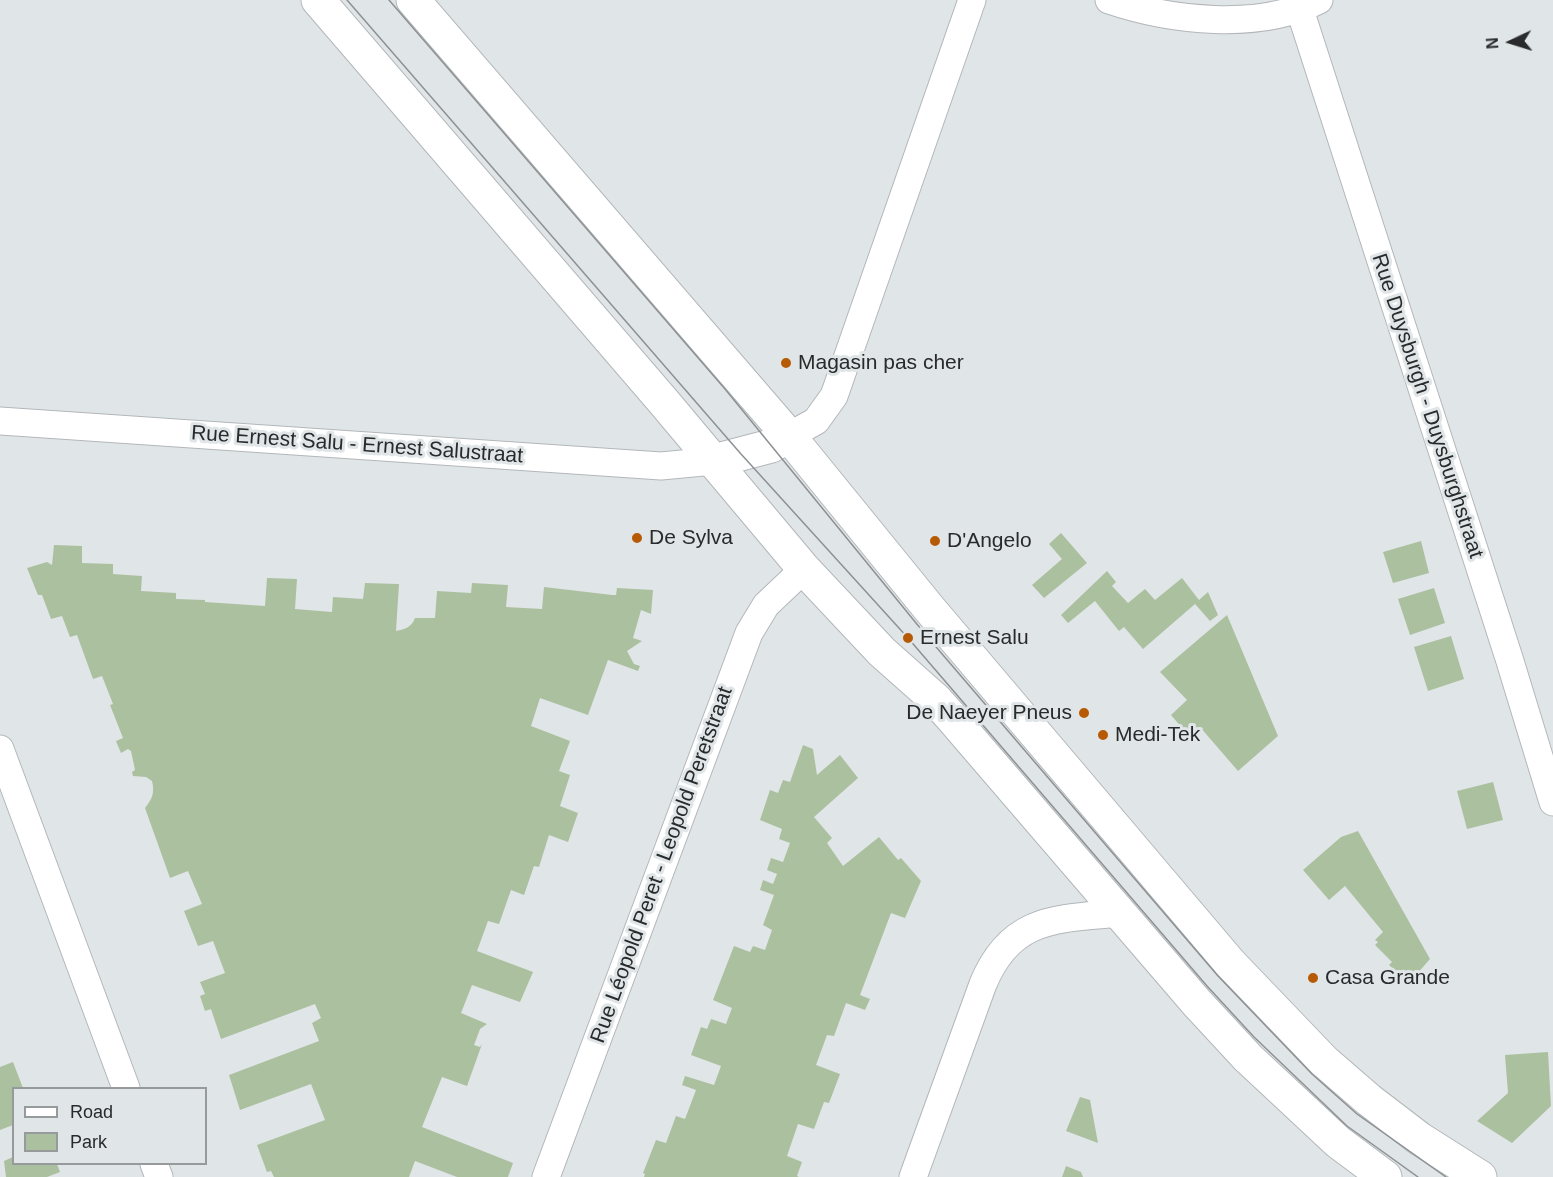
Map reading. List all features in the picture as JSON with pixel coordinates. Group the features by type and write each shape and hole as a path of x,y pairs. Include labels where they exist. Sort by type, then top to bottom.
{"main road":[{"path":"318,0 804,569 882,652 952,718 1197,1003 1248,1058 1338,1142 1384,1177"},
{"path":"412,0 789,436 943,625 1276,1014 1324,1061 1369,1100 1420,1139 1480,1177"},
{"path":"714,461 771,446 789,436"}],"street":[{"path":"789,436 816,421 834,396 972,0"},
{"path":"1109,0 1132,8 1184,19 1254,17 1309,5"},
{"name":"Rue Duysburgh - Duysburghstraat","path":"1309,5 1553,802"},
{"name":"Rue Ernest Salu - Ernest Salustraat","path":"0,421 661,466 714,461"},
{"name":"Rue Léopold Peret - Leopold Peretstraat","path":"546,1177 748,633 766,605 804,569"},
{"path":"0,749 125,1087"},
{"path":"913,1177 983,984 997,955 1013,938 1043,923 1067,918 1121,913"}],"green space":[{"path":"1061,533 1087,563 1044,598 1032,585 1062,559 1049,544"},
{"path":"1421,541 1429,573 1393,583 1383,552"},
{"path":"54,545 82,546 82,563 113,564 113,574 142,576 141,591 176,593 176,599 265,606 267,578 297,579 295,609 332,612 333,597 363,599 365,583 399,584 396,631 408,627 415,618 435,618 437,591 471,593 472,583 508,585 506,607 542,609 544,587 612,595 616,595 617,588 653,590 651,614 641,610 633,638 642,641 627,651 634,664 640,666 638,671 608,660 588,715 540,698 531,726 570,741 559,771 570,775 560,806 578,813 568,842 549,835 539,867 534,866 524,895 511,890 499,924 488,921 477,951 533,972 520,1002 472,985 461,1013 487,1024 480,1029 474,1045 480,1047 482,1044 467,1086 442,1077 422,1127 513,1163 508,1177 457,1177 415,1161 409,1177 274,1177 271,1171 267,1172 257,1145 325,1120 311,1084 240,1110 229,1075 319,1041 312,1023 321,1018 315,1004 221,1039 211,1009 205,1011 200,996 205,994 200,982 225,973 213,941 198,946 184,911 202,904 188,871 170,878 145,808 152,796 152,781 146,777 133,776 132,772 135,770 131,751 128,749 121,753 116,741 123,738 102,676 93,679 77,635 70,637 62,616 51,619 42,595 38,595 27,568 47,562 52,565"},
{"path":"1107,571 1116,582 1112,586 1128,603 1145,589 1155,600 1182,578 1199,600 1208,592 1218,615 1210,621 1195,604 1143,649 1124,627 1119,631 1095,601 1068,623 1061,615"},
{"path":"1434,588 1445,623 1410,635 1398,599"},
{"path":"1227,615 1278,736 1238,771 1200,727 1189,736 1171,715 1187,700 1160,672"},
{"path":"1451,636 1464,679 1428,691 1414,647"},
{"path":"803,745 813,749 817,775 840,755 858,778 814,817 832,838 827,843 843,866 879,837 898,860 901,858 921,881 905,918 891,913 860,995 870,999 865,1010 846,1003 834,1036 827,1035 816,1065 840,1074 829,1103 824,1102 814,1129 798,1124 787,1156 802,1162 797,1176 799,1177 644,1177 643,1173 656,1140 666,1143 676,1116 685,1119 696,1090 682,1085 685,1076 714,1085 721,1066 691,1055 701,1027 707,1029 711,1019 726,1024 732,1008 713,1000 734,946 750,952 753,946 765,950 772,930 763,925 774,895 760,890 763,880 773,884 777,874 767,870 771,858 783,862 790,843 779,839 782,829 760,820 770,790 778,793 783,780 790,782"},
{"path":"1493,782 1503,820 1467,829 1457,791"},
{"path":"1358,831 1430,959 1409,983 1389,965 1392,962 1375,945 1378,942 1375,940 1383,932 1345,886 1329,900 1303,870 1341,837"},
{"path":"1548,1052 1551,1106 1512,1143 1477,1121 1508,1093 1505,1055"},
{"path":"13,1062 23,1087 12,1087 12,1125 0,1130 0,1067"},
{"path":"1080,1097 1090,1100 1098,1143 1066,1131"},
{"path":"12,1157 12,1165 57,1165 60,1172 47,1177 6,1177 4,1161"},
{"path":"1066,1166 1081,1172 1083,1177 1062,1177"}],"tram line":[{"path":"347,0 741,454 908,638 1207,986 1254,1037 1347,1126 1418,1177"},
{"path":"389,0 725,389 925,634 1218,976 1312,1074 1357,1114 1446,1177"}],"place":[{"name":"Magasin pas cher","path":"786,363"},
{"name":"De Sylva","path":"637,538"},
{"name":"D'Angelo","path":"935,541"},
{"name":"Ernest Salu","path":"908,638"},
{"name":"De Naeyer Pneus","path":"1084,713"},
{"name":"Medi-Tek","path":"1103,735"},
{"name":"Casa Grande","path":"1313,978"}]}
